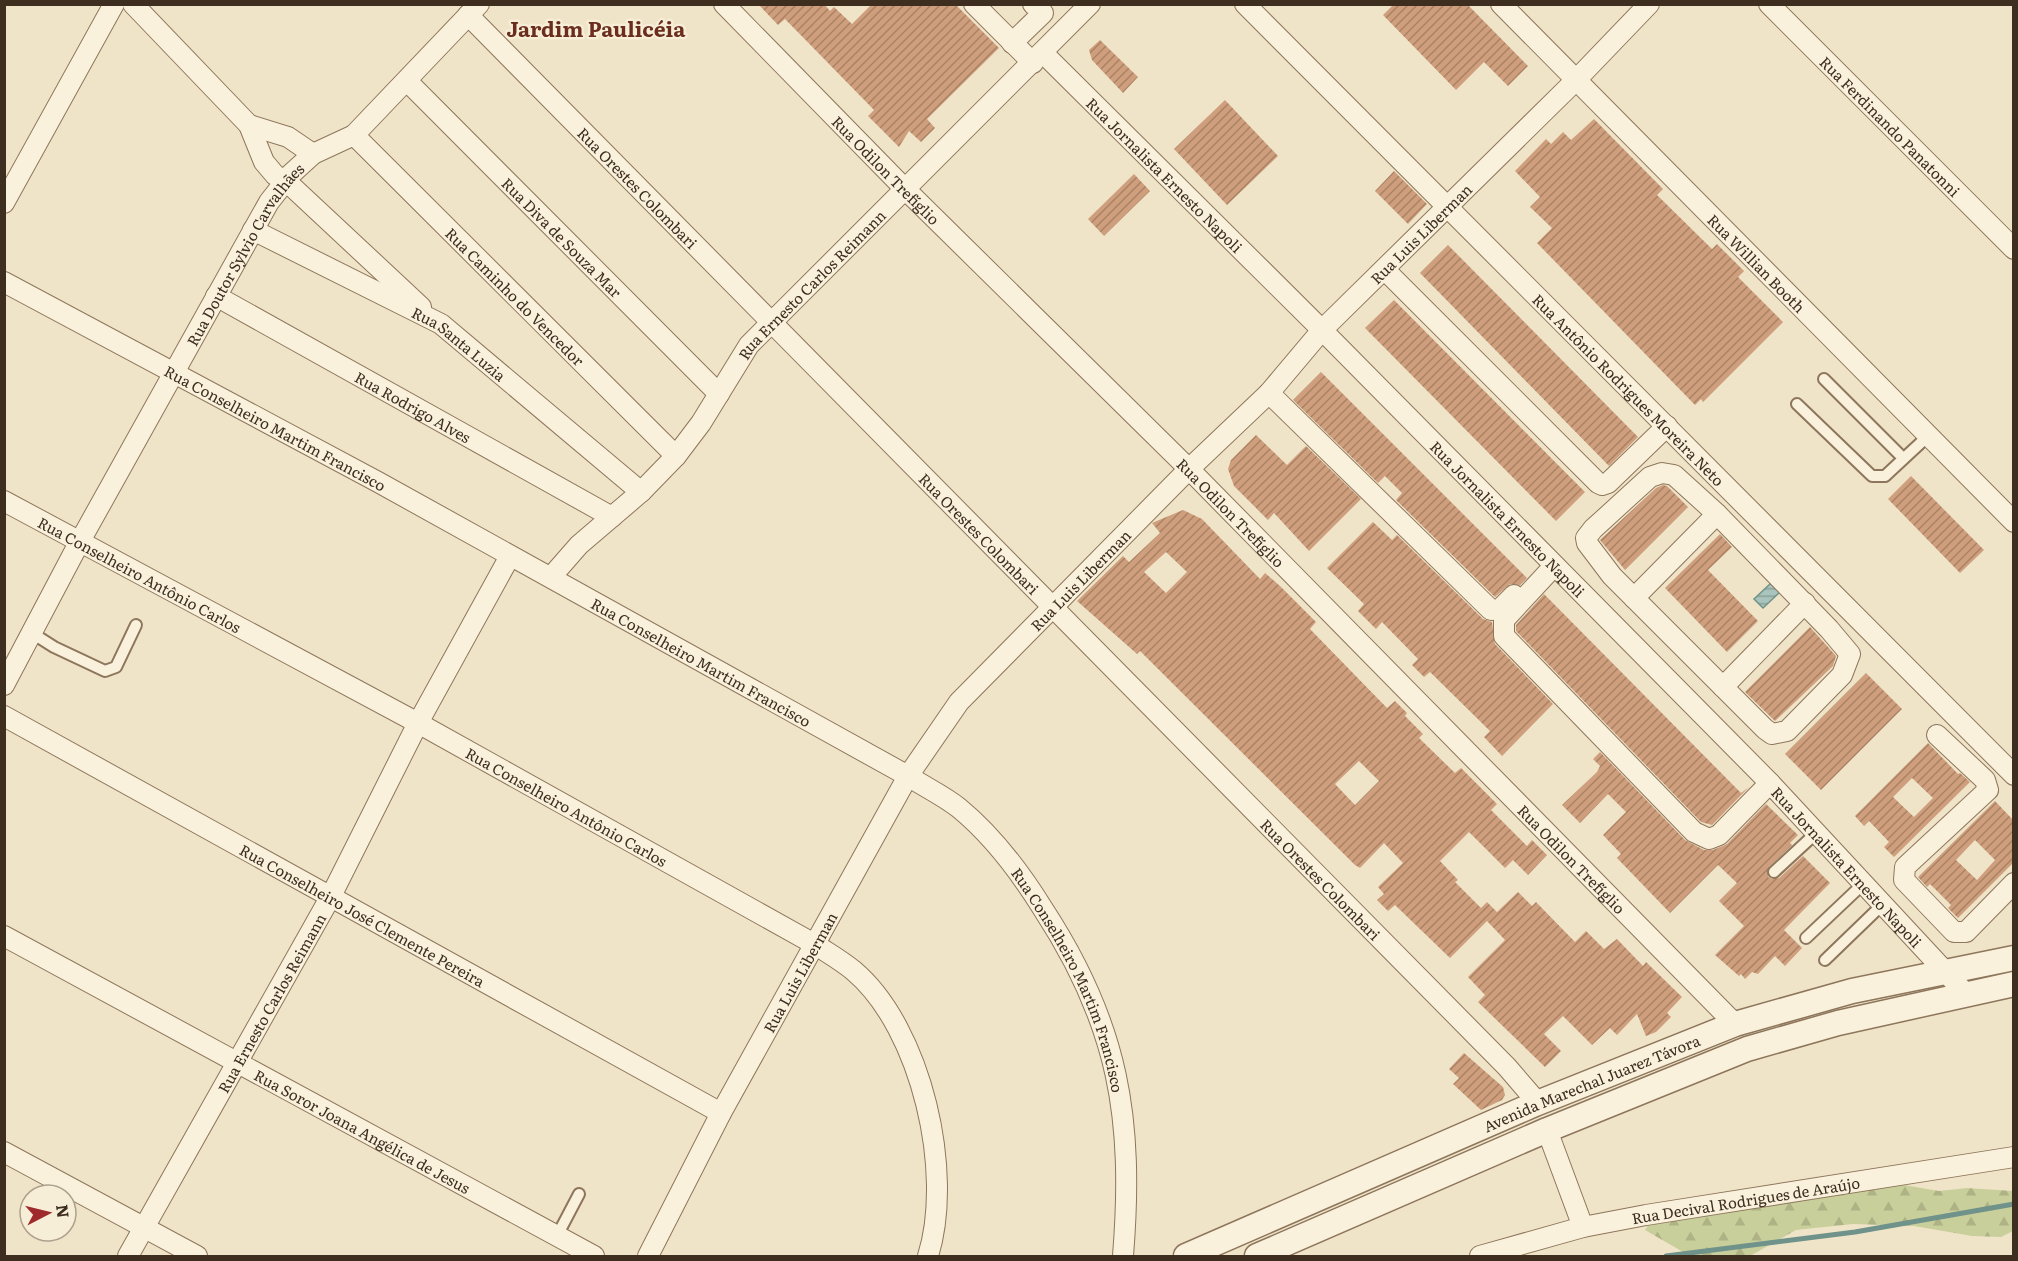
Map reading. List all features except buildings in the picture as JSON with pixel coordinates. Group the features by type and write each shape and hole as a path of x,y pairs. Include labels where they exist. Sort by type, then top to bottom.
{"street":[{"path":"4,203 114,4"},
{"path":"134,4 249,125 264,162 275,175 285,181 441,324"},
{"name":"Rua Odilon Trefíglio","path":"724,4 905,189 1189,469 1735,1024"},
{"name":"Rua Jornalista Ernesto Napoli","path":"974,4 1012,43 1038,58 1322,330 1770,783 1815,834 1947,971 1965,994"},
{"name":"Rua Ernesto Carlos Reimann","path":"551,577 579,546 641,492 676,456 749,345 1090,4"},
{"name":"Rua Antônio Rodrigues Moreira Neto","path":"1245,4 1448,205 2013,775"},
{"name":"Rua Willian Booth","path":"1501,4 2013,522"},
{"name":"Rua Luis Liberman","path":"648,1257 721,1113 908,777 959,702 1189,469 1269,393 1322,330 1576,80 1649,4"},
{"name":"Rua Ferdinando Panatonni","path":"1769,4 2013,249"},
{"path":"1012,43 1042,7"},
{"name":"Rua Doutor Sylvio Carvalhães","path":"4,686 80,543 269,202 285,181 313,154 354,135 473,10"},
{"name":"Rua Orestes Colombari","path":"473,10 772,321 1507,1067 1538,1103"},
{"name":"Rua Diva de Souza Mar","path":"407,81 718,394"},
{"path":"249,125 288,137 313,154"},
{"name":"Rua Caminho do Vencedor","path":"354,135 676,456"},
{"name":"Rua Santa Luzia","path":"253,230 441,324 641,492"},
{"path":"1385,270 1598,483 1602,485 1608,483 1667,426"},
{"name":"Rua Conselheiro Martim Francisco","path":"4,282 551,577 958,807 994,842 1039,901 1087,984 1106,1031 1118,1077 1125,1137 1126,1223 1123,1257"},
{"name":"Rua Rodrigo Alves","path":"216,296 612,517"},
{"path":"1269,393 1491,610 1502,608 1550,562"},
{"path":"1662,473 1674,475 1717,514 1805,603 1850,654 1842,675 1787,731 1779,734 1772,734 1765,729 1635,598 1592,554 1586,538 1593,528 1650,477 1662,473"},
{"name":"Rua Conselheiro Antônio Carlos","path":"4,501 418,723 816,945 855,972 878,998 904,1042 923,1088 935,1141 937,1201 928,1257"},
{"path":"1635,598 1717,514"},
{"path":"1759,557 1778,538"},
{"name":"Rua Ernesto Carlos Reimann","path":"128,1257 235,1062 331,896 418,723 510,556"},
{"path":"1550,562 1504,620 1504,636 1694,832 1709,839 1719,835 1770,783"},
{"path":"1723,687 1805,603"},
{"name":"Rua Conselheiro José Clemente Pereira","path":"4,716 721,1113"},
{"path":"1880,902 1905,867 1988,790 1985,780 1937,735"},
{"path":"1905,867 1904,880 1957,933 1966,932 2013,883"},
{"name":"Rua Soror Joana Angélica de Jesus","path":"4,936 594,1257"},
{"name":"Avenida Marechal Juarez Távora","path":"1186,1257 1538,1103 1735,1024 1852,991 2013,958"},
{"name":"Avenida Marechal Juarez Távora","path":"1257,1257 1547,1130 1676,1077 1777,1039 2013,984"},
{"path":"1547,1130 1583,1227"},
{"path":"4,1152 196,1257"},
{"name":"Rua Decival Rodrigues de Araújo","path":"1480,1257 1583,1227 2013,1157"}],"lane":[{"path":"1824,379 1904,458"},
{"path":"1797,404 1872,476 1885,476 1928,436"},
{"path":"32,633 54,647 105,671 116,667 136,625"},
{"path":"1774,872 1815,834"},
{"path":"1806,938 1863,884"},
{"path":"1825,960 1880,902"},
{"path":"557,1236 579,1194"}],"green space":[{"path":"1851,1176 1939,1191 1967,1188 2013,1191 2013,1231 2001,1237 1972,1236 1914,1226 1853,1224 1796,1230 1750,1256 1690,1256 1645,1230 1659,1209 1767,1185"}],"water":[{"path":"1771,583 1780,592 1763,608 1754,599"}],"waterway":[{"path":"1666,1256 1855,1232 2014,1204"}],"district":[{"name":"Jardim Paulicéia","path":"596,27"}]}
